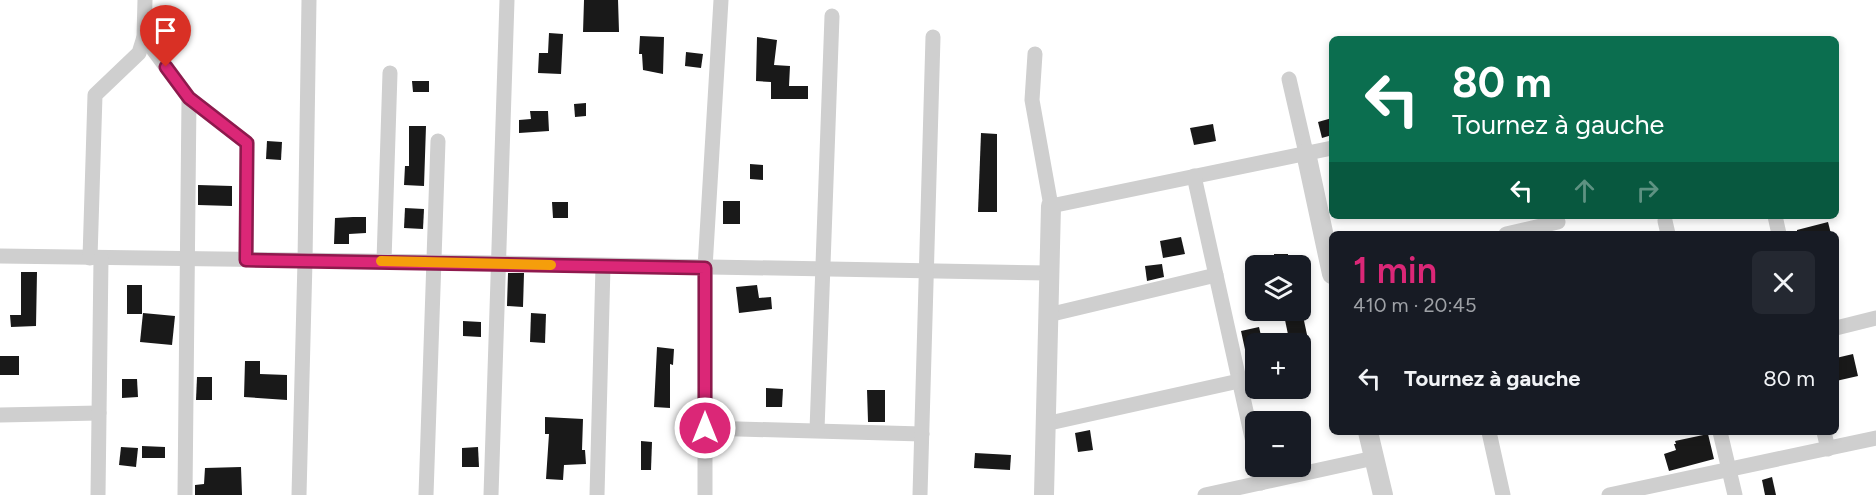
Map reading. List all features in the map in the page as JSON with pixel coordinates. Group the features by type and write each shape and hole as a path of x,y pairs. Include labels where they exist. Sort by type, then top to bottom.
{"street":[{"path":"98,495 95,95 139,53 144,37 145,0"},
{"path":"299,495 309,0"},
{"path":"491,495 507,0"},
{"path":"705,495 705,268 721,0"},
{"path":"817,430 832,16"},
{"path":"144,37 189,98 247,143 246,260"},
{"path":"920,495 933,38"},
{"path":"1035,54 1032,100 1051,206 1044,495"},
{"path":"384,261 390,73"},
{"path":"1289,80 1329,260"},
{"path":"185,495 189,98"},
{"path":"426,495 438,141"},
{"path":"1051,206 1329,149"},
{"path":"1194,176 1246,411"},
{"path":"1519,231 1557,222 1556,219"},
{"path":"0,256 1049,273"},
{"path":"597,495 603,266"},
{"path":"1048,315 1216,275"},
{"path":"1839,327 1876,318"},
{"path":"1046,424 1239,381"},
{"path":"0,415 99,413"},
{"path":"705,428 922,434"},
{"path":"1369,435 1383,495"},
{"path":"1490,435 1503,495"},
{"path":"1721,435 1735,495"},
{"path":"1825,435 1828,449"},
{"path":"1609,495 1876,441"},
{"path":"1205,495 1374,458"},
{"path":"1261,477 1262,483"}],"building":[{"path":"584,0 618,0 619,32 583,32"},
{"path":"549,33 563,34 561,74 538,73 539,53 548,53"},
{"path":"640,36 664,37 663,74 643,70 642,54 639,54"},
{"path":"757,37 777,40 774,65 790,66 789,86 808,86 808,99 771,99 771,82 756,81"},
{"path":"686,52 703,54 701,68 685,66"},
{"path":"412,81 429,81 429,92 413,92"},
{"path":"586,103 586,116 575,117 574,104"},
{"path":"530,111 548,111 549,131 519,133 519,120 531,119"},
{"path":"1329,119 1329,136 1322,138 1318,122"},
{"path":"1213,124 1216,141 1194,145 1190,128"},
{"path":"409,126 426,126 424,186 404,185 405,166 409,166"},
{"path":"981,133 997,134 997,212 978,212"},
{"path":"267,141 282,142 281,160 266,159"},
{"path":"750,164 763,165 763,180 750,179"},
{"path":"198,185 232,186 232,206 198,205"},
{"path":"723,201 740,201 740,224 723,224"},
{"path":"552,202 568,202 568,218 553,218"},
{"path":"405,208 424,209 423,229 404,228"},
{"path":"366,217 366,233 349,234 349,244 334,244 335,218"},
{"path":"1828,222 1830,231 1797,231"},
{"path":"1181,237 1185,254 1163,258 1160,241"},
{"path":"1162,264 1164,277 1147,281 1145,266"},
{"path":"21,272 37,272 36,326 11,327 10,315 21,315"},
{"path":"508,273 524,273 523,307 507,306"},
{"path":"127,285 142,285 142,314 127,314"},
{"path":"757,285 759,298 771,297 772,309 739,313 736,287"},
{"path":"143,313 175,316 172,345 140,342"},
{"path":"531,313 546,314 545,343 530,342"},
{"path":"463,321 481,322 481,337 463,336"},
{"path":"1285,321 1304,321 1307,333 1288,333"},
{"path":"1259,327 1260,333 1245,333 1245,349 1241,331"},
{"path":"657,347 674,349 673,365 670,364 670,408 654,407"},
{"path":"1853,354 1858,376 1839,380 1839,357"},
{"path":"0,356 19,356 19,375 0,375"},
{"path":"245,361 260,361 260,374 287,375 287,400 244,397"},
{"path":"197,377 212,377 212,400 196,400"},
{"path":"122,379 137,379 138,397 122,398"},
{"path":"766,388 783,389 782,407 766,407"},
{"path":"867,390 885,390 885,422 868,422"},
{"path":"545,417 583,419 582,450 585,450 586,464 564,465 563,480 546,479 549,434 545,434"},
{"path":"1090,430 1093,450 1078,452 1075,433"},
{"path":"1708,435 1714,459 1669,471 1664,454 1676,450 1675,441"},
{"path":"641,441 652,442 651,470 641,470"},
{"path":"142,446 165,447 165,458 142,458"},
{"path":"121,447 138,448 136,467 119,465"},
{"path":"478,447 479,467 462,467 462,448"},
{"path":"975,453 1011,455 1010,470 974,468"},
{"path":"241,467 242,495 195,495 195,485 204,484 205,468"},
{"path":"1772,477 1776,495 1765,495 1762,480"}],"slow traffic":[{"path":"381,261 551,265"}],"route":[{"path":"166,67 189,98 247,143 246,260 705,268 705,428"}]}
